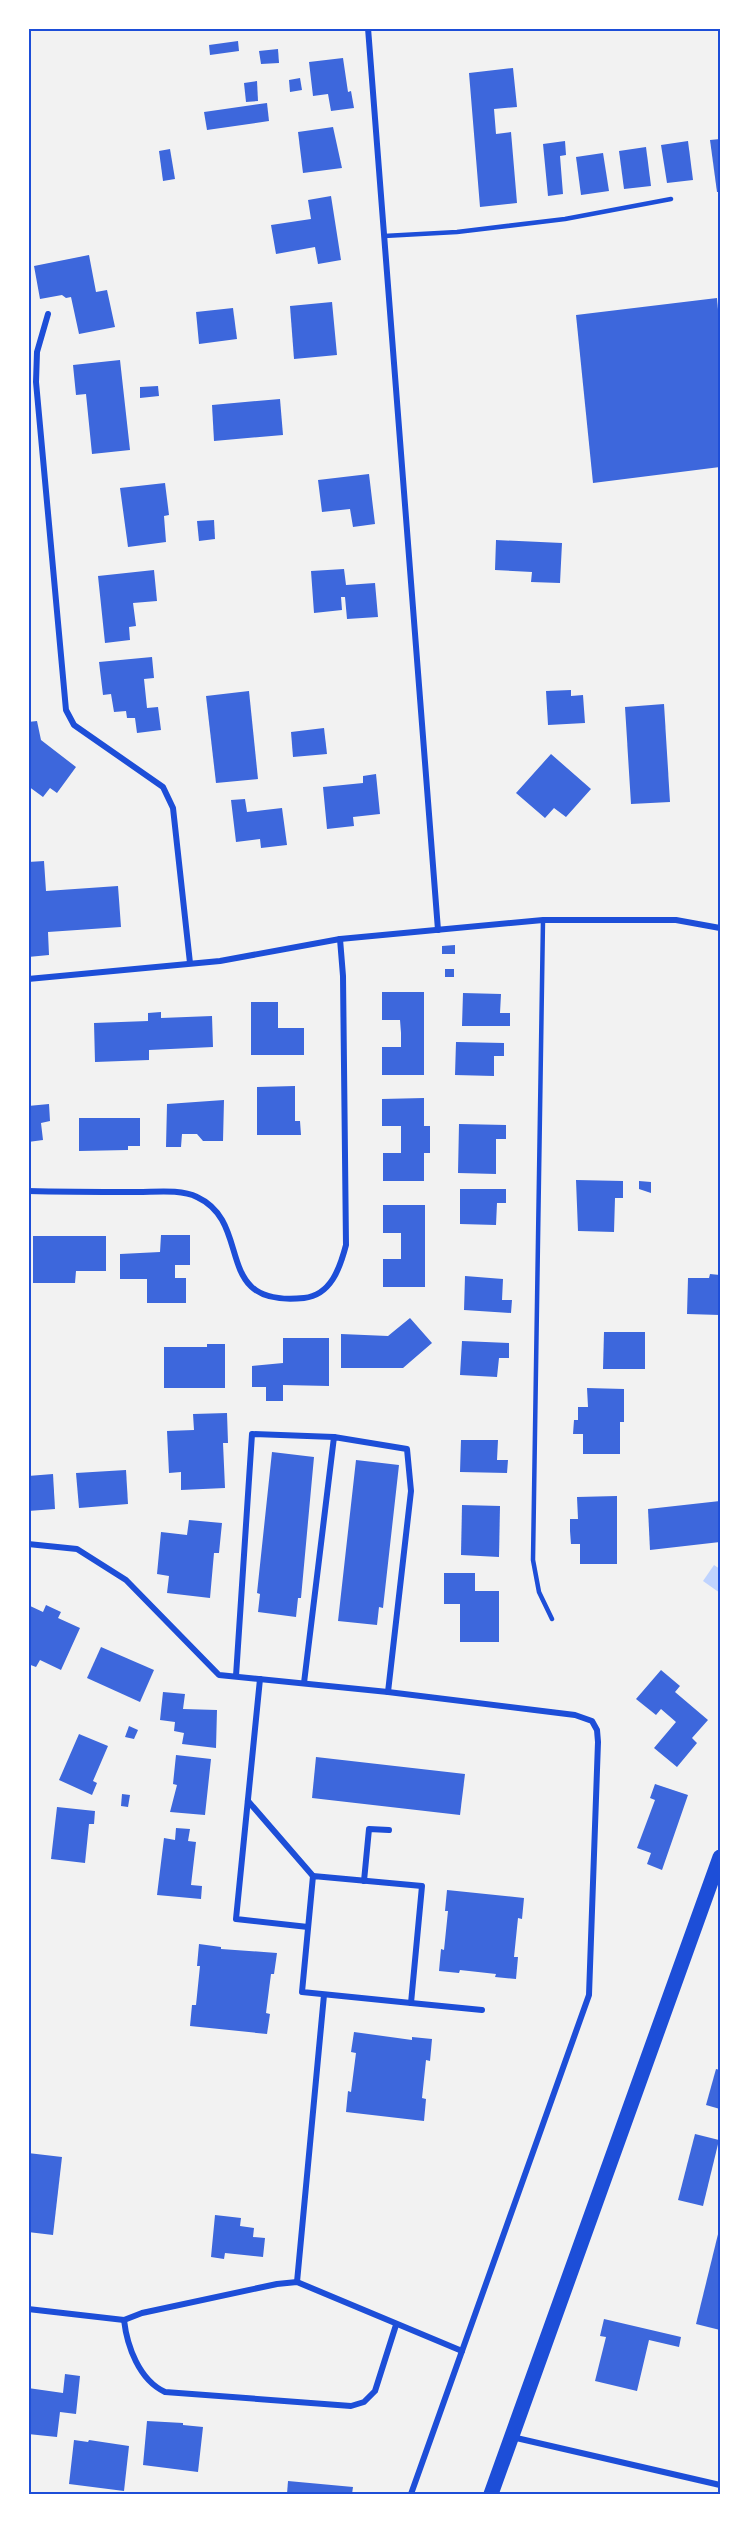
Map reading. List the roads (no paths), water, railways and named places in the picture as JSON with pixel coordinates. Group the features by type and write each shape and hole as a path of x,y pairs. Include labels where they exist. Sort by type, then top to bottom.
{"main road":[{"path":"491,2494 720,1857"}],"street":[{"path":"368,28 438,930"},
{"path":"48,314 37,352 36,382 66,710 74,725 163,787 173,808 190,963"},
{"path":"28,979 220,961 340,939 543,920 676,920 720,928"},
{"path":"28,1191 171,1192 196,1196 215,1208 228,1228 237,1266 252,1287 276,1299 307,1298 326,1289 340,1267 346,1245 344,976 340,939"},
{"path":"236,1676 252,1434 334,1437 407,1449 411,1491 388,1692"},
{"path":"304,1683 334,1437"},
{"path":"28,1544 77,1549 126,1580 219,1675 575,1714 592,1721 597,1730 598,1781 589,1995 411,2494"},
{"path":"260,1679 236,1919 308,1927"},
{"path":"248,1801 313,1876 422,1886 411,2003"},
{"path":"364,1881 369,1829 389,1830"},
{"path":"313,1876 302,1992 482,2010"},
{"path":"297,2282 324,1995"},
{"path":"28,2309 124,2320 153,2310 277,2284 297,2282 462,2351"},
{"path":"124,2320 126,2339 144,2374 153,2386 165,2392 351,2406 364,2402 375,2391 396,2325"},
{"path":"512,2437 720,2485"}],"lane":[{"path":"384,236 457,232 565,219 671,199"},
{"path":"543,920 533,1560 539,1592 552,1619"}],"water":[{"path":"714,1565 720,1569 720,1593 703,1581"}]}
